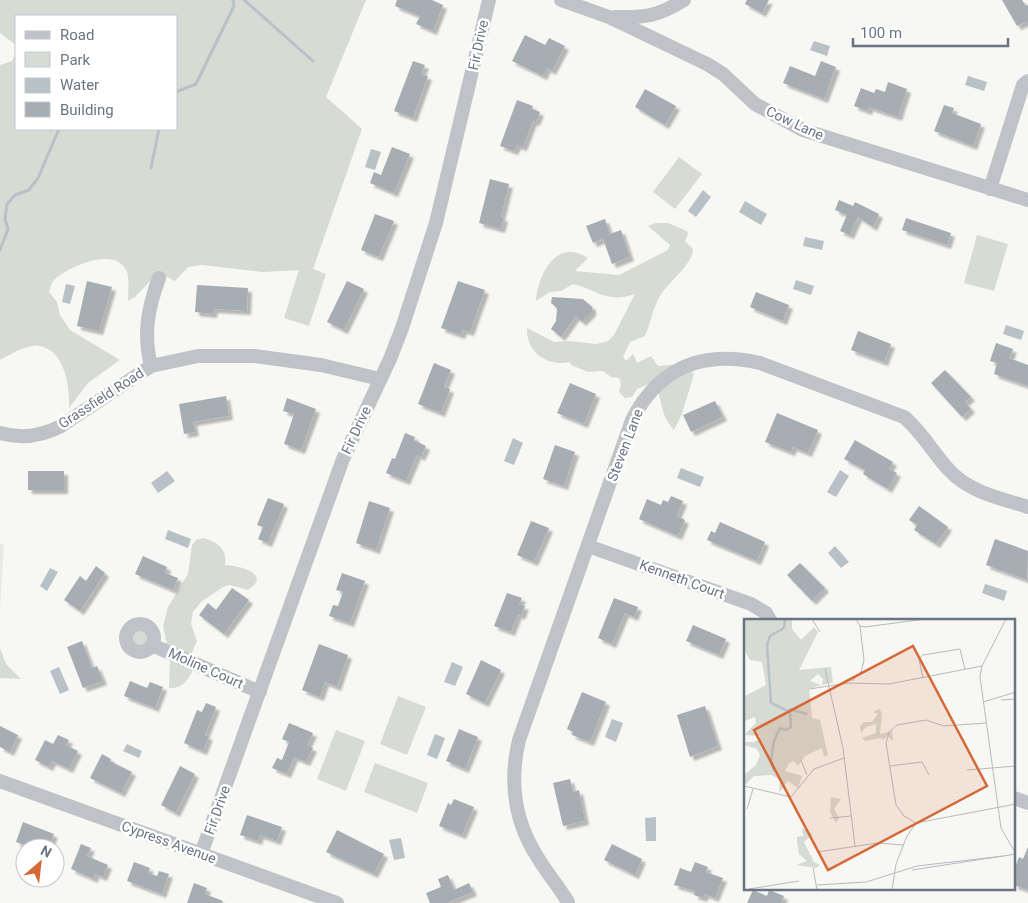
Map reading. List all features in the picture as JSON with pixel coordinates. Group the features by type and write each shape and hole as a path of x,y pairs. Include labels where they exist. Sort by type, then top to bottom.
{"street":[{"name":"Fir Drive","path":"201,854 343,459 402,328 436,222 489,0"},
{"name":"Cow Lane","path":"561,0 610,17 707,64 723,74 755,104 803,130 1028,200"},
{"path":"610,17 645,18 667,10 684,0"},
{"path":"990,189 1023,85 1028,81"},
{"path":"151,366 146,346 146,329 159,278"},
{"name":"Grassfield Road","path":"0,433 28,436 55,429 151,366 198,356 254,356 321,365 380,380"},
{"name":"Steven Lane","path":"568,903 554,879 538,859 525,835 514,801 513,777 519,740 632,420 641,404 662,381 676,371 712,358 738,358 760,363 894,411 915,426 960,480 984,492 1028,507"},
{"name":"Kenneth Court","path":"588,546 752,604 766,613 769,619"},
{"name":"Moline Court","path":"152,645 260,692"},
{"name":"Cypress Avenue","path":"0,781 337,903"},
{"path":"1016,799 1028,803"}],"shaded area":[{"path":"0,544 4,545 0,608"}],"green space":[{"path":"0,0 366,0 326,97 362,129 313,269 326,274 309,326 284,318 299,270 262,272 202,265 188,267 175,281 163,275 156,275 135,297 128,301 126,270 120,263 101,259 90,261 69,270 53,281 49,292 57,302 60,315 70,330 120,360 88,383 69,408 67,380 64,371 55,355 48,349 40,346 30,346 0,360 0,65 12,61 15,54 15,130 178,130 178,15 15,15 15,44 0,33"},
{"path":"679,157 702,174 675,209 653,192"},
{"path":"656,223 668,223 687,231 688,234 685,241 693,249 692,255 685,267 659,298 645,336 630,342 623,357 626,361 633,354 637,363 651,356 658,366 682,364 694,374 682,414 674,430 663,412 654,382 637,389 632,397 625,398 619,392 621,384 619,378 611,377 603,371 588,372 571,365 570,362 553,362 540,356 530,344 527,328 554,342 570,341 596,344 608,341 614,335 635,294 617,298 609,297 573,284 561,291 550,292 536,301 540,280 551,262 567,252 577,253 588,258 575,271 619,275 668,250 670,245 648,226"},
{"path":"977,235 1008,244 994,291 964,283"},
{"path":"203,538 213,541 220,547 225,555 225,565 245,569 255,575 257,579 255,584 248,590 230,585 223,587 201,602 193,612 191,624 197,641 190,657 193,669 184,683 178,687 169,688 170,660 163,626 168,607 188,574 192,545 196,540"},
{"path":"136,627 144,627 151,634 151,642 144,649 136,649 129,642 129,634"},
{"path":"0,648 6,664 21,679 0,678"},
{"path":"398,696 426,707 407,755 380,744"},
{"path":"336,730 365,741 346,791 317,779"},
{"path":"375,763 428,783 417,813 364,792"}],"water":[{"path":"814,41 830,46 827,56 810,50"},
{"path":"968,76 987,82 984,91 965,85"},
{"path":"371,149 381,152 375,170 365,167"},
{"path":"703,190 711,197 696,217 688,211"},
{"path":"745,201 767,214 761,225 739,212"},
{"path":"805,237 824,241 822,250 803,246"},
{"path":"796,280 814,286 811,295 793,289"},
{"path":"66,284 75,286 70,304 62,302"},
{"path":"1006,325 1024,331 1021,340 1003,334"},
{"path":"513,438 523,443 514,465 504,461"},
{"path":"681,468 704,477 700,487 677,478"},
{"path":"840,470 849,476 836,497 827,492"},
{"path":"167,471 175,481 158,493 151,483"},
{"path":"168,530 191,539 188,548 165,539"},
{"path":"835,546 849,562 841,568 828,553"},
{"path":"50,568 58,572 47,591 40,586"},
{"path":"985,584 1007,591 1004,601 982,593"},
{"path":"452,662 463,667 455,686 444,682"},
{"path":"59,667 69,690 60,694 50,671"},
{"path":"612,719 623,723 616,742 605,737"},
{"path":"435,734 445,738 437,759 427,755"},
{"path":"127,744 142,751 139,758 123,751"},
{"path":"656,817 656,841 646,841 645,818"},
{"path":"401,838 405,858 394,860 389,840"}],"building":[{"path":"397,0 432,0 443,5 433,31 416,24 420,16 395,6"},
{"path":"747,0 769,0 762,13 745,4"},
{"path":"1002,0 1022,0 1026,6 1028,5 1028,26 1026,22 1017,26"},
{"path":"525,35 545,45 549,38 565,46 552,71 547,68 543,76 512,61"},
{"path":"413,61 425,65 421,74 428,76 413,118 394,111"},
{"path":"821,61 836,67 824,99 783,83 790,66 815,76"},
{"path":"888,82 907,89 898,117 869,107 868,111 854,106 861,88 874,93 876,89 885,92"},
{"path":"645,89 676,106 665,125 635,107"},
{"path":"517,100 533,106 532,109 540,112 536,122 533,121 523,147 517,145 514,151 500,146"},
{"path":"944,105 954,108 952,113 981,124 973,146 934,131"},
{"path":"392,147 410,154 394,193 370,183 374,172 381,175"},
{"path":"490,179 509,184 501,217 504,218 501,229 479,223"},
{"path":"839,200 853,206 855,202 879,214 873,227 858,217 850,235 840,231 847,215 835,210"},
{"path":"375,214 394,221 379,257 361,250"},
{"path":"906,218 951,233 947,245 902,230"},
{"path":"605,219 610,234 621,230 630,257 612,264 603,239 593,243 586,226"},
{"path":"87,281 112,287 99,331 77,326"},
{"path":"347,281 364,289 344,330 327,322"},
{"path":"458,281 485,290 470,332 463,330 461,335 441,328"},
{"path":"197,285 248,288 247,311 214,309 213,314 195,312"},
{"path":"756,292 789,305 783,321 750,307"},
{"path":"552,297 583,299 592,307 592,312 582,322 576,316 561,337 551,329 556,321 557,308 551,303"},
{"path":"858,331 891,344 884,362 851,350"},
{"path":"996,343 1013,349 1009,358 1028,365 1028,386 994,374 997,363 990,361"},
{"path":"434,363 451,370 444,387 450,389 441,413 418,404"},
{"path":"945,370 971,397 965,402 971,409 962,417 931,383"},
{"path":"570,383 596,394 584,424 557,413"},
{"path":"226,396 229,416 193,422 195,432 184,434 179,404"},
{"path":"287,398 316,409 301,450 284,444 294,414 283,411"},
{"path":"715,401 723,417 691,432 683,415"},
{"path":"777,413 818,430 808,453 793,447 791,452 765,442"},
{"path":"405,433 415,437 414,440 426,446 421,457 417,455 406,481 386,473 392,458 395,459"},
{"path":"855,440 893,462 889,469 897,473 888,489 863,474 865,470 844,459"},
{"path":"555,445 575,452 564,486 543,479"},
{"path":"28,471 64,471 64,490 28,490"},
{"path":"671,496 683,501 677,516 685,520 678,536 639,519 647,499 661,505 663,500 668,502"},
{"path":"268,498 284,504 268,543 258,539 263,527 257,525"},
{"path":"369,501 390,508 376,550 356,543"},
{"path":"919,506 948,527 936,544 914,530 917,525 909,520"},
{"path":"531,521 549,528 534,562 517,555"},
{"path":"720,522 765,542 757,561 707,540 711,531 715,533"},
{"path":"995,539 1028,551 1027,580 986,565"},
{"path":"143,556 167,567 165,573 178,578 173,590 135,574"},
{"path":"800,563 825,588 812,601 787,575"},
{"path":"96,566 105,573 80,611 64,600 80,576 86,581"},
{"path":"342,573 365,581 350,623 329,616 333,605 338,606 343,592 336,590"},
{"path":"232,588 249,600 224,634 199,615 208,603 216,610"},
{"path":"507,593 522,598 519,604 525,606 521,616 518,614 511,632 494,626"},
{"path":"614,598 638,607 634,617 625,613 612,644 598,638"},
{"path":"693,625 726,639 719,655 686,641"},
{"path":"82,641 92,668 97,666 103,681 83,688 67,647"},
{"path":"319,644 348,655 337,687 325,682 320,697 302,690"},
{"path":"481,660 501,670 485,703 466,694"},
{"path":"130,681 147,688 150,682 163,687 155,708 124,696"},
{"path":"582,692 606,702 590,742 572,735 573,732 567,729"},
{"path":"206,703 216,707 205,735 209,736 203,751 184,743 197,710 202,712"},
{"path":"705,706 718,746 690,757 677,715"},
{"path":"289,723 313,733 307,745 313,748 306,762 294,757 287,774 272,768 277,758 282,760 289,742 282,739"},
{"path":"0,726 18,735 10,752 0,747"},
{"path":"459,729 478,737 465,769 446,761"},
{"path":"58,735 69,740 66,745 78,751 69,769 52,761 49,767 35,760 45,740 53,744"},
{"path":"102,754 111,759 110,761 132,772 121,793 90,778"},
{"path":"180,766 195,774 176,813 161,805"},
{"path":"570,779 573,792 579,790 585,821 563,826 553,783"},
{"path":"454,799 474,807 462,835 439,826 448,803 451,805"},
{"path":"247,815 282,827 277,841 260,835 258,841 240,835"},
{"path":"23,822 54,834 52,838 17,838"},
{"path":"337,830 384,854 374,874 326,852"},
{"path":"81,844 91,848 87,856 108,865 103,877 95,874 94,879 71,869"},
{"path":"612,844 642,859 635,875 604,860"},
{"path":"1028,847 1028,890 1016,886 1016,865 1019,857 1023,859"},
{"path":"134,862 150,868 148,873 157,876 159,871 169,874 162,894 127,881"},
{"path":"695,862 708,867 706,872 723,878 715,898 705,894 703,898 694,895 695,891 674,885 680,868 691,872"},
{"path":"448,875 454,890 469,883 473,892 447,903 430,903 426,893 441,887 438,879"},
{"path":"194,883 207,888 205,894 223,901 222,903 187,903"},
{"path":"753,890 767,896 769,890 784,896 781,903 747,903"}],"waterway":[{"path":"178,91 196,84 234,6 233,0"},
{"path":"244,0 313,61"},
{"path":"0,250 8,229 5,219 7,204 15,195 29,190 38,178 59,130"},
{"path":"151,168 159,130"}]}
